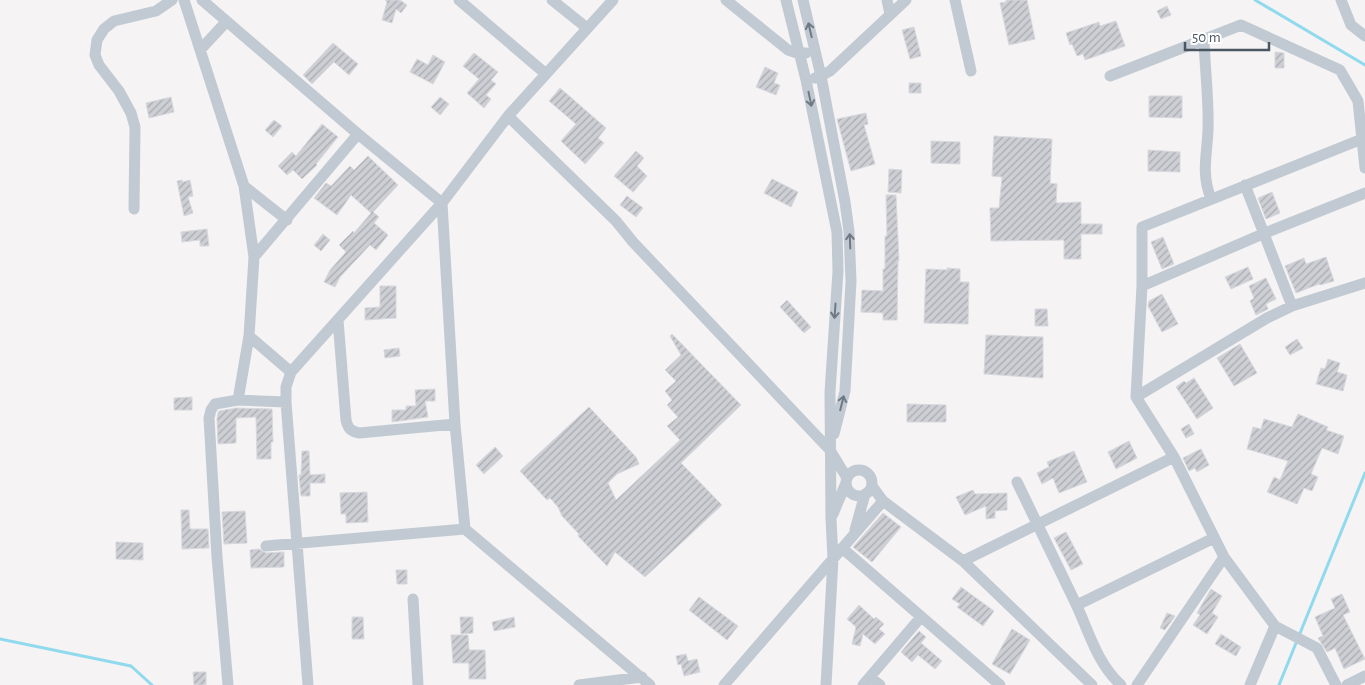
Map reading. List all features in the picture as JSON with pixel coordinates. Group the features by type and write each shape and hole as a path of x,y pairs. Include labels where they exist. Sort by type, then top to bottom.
{"street":[{"path":"134,209 135,127 131,113 119,91 99,65 96,55 97,40 104,29 114,20 156,11 172,0"},
{"path":"184,0 244,186 254,257 249,336 238,400"},
{"path":"202,0 358,134 442,203 455,424 465,529 646,681"},
{"path":"459,0 546,74"},
{"path":"552,0 587,28"},
{"path":"308,685 286,402 286,387 291,372 442,203 508,116 613,0"},
{"path":"726,0 788,50 800,54 816,52"},
{"path":"786,0 806,80 837,232 838,270 830,392 833,559 826,685"},
{"path":"804,0 816,52 849,231 851,282 846,391 830,450"},
{"path":"887,0 890,14"},
{"path":"806,80 820,76 835,66 906,0"},
{"path":"955,0 971,71"},
{"path":"1341,0 1351,25 1364,33"},
{"path":"201,49 226,22"},
{"path":"1110,76 1241,25 1340,70 1358,101 1365,168"},
{"path":"1204,40 1208,128 1204,176 1211,199"},
{"path":"508,116 616,221 633,242 830,450 846,480 850,493 860,496 868,490"},
{"path":"254,257 358,134"},
{"path":"1336,685 1317,648 1275,626 1224,557 1174,458 1136,397 1142,286 1142,227 1357,141"},
{"path":"1246,185 1292,306"},
{"path":"244,186 287,220"},
{"path":"1142,286 1265,233 1365,193"},
{"path":"1136,397 1267,318 1292,306 1365,283"},
{"path":"338,320 346,420 348,427 352,431 359,433 455,424"},
{"path":"249,336 291,372"},
{"path":"228,685 217,557 209,418 215,404 238,400 286,402"},
{"path":"963,561 1174,458"},
{"path":"831,519 846,480 855,471 865,472 869,475 868,490 854,534"},
{"path":"1017,482 1076,605 1096,652 1110,675 1121,685"},
{"path":"868,490 963,561 1092,685"},
{"path":"724,685 883,501"},
{"path":"266,546 465,529"},
{"path":"1076,605 1214,538"},
{"path":"842,548 1000,685"},
{"path":"1137,685 1224,557"},
{"path":"414,599 418,685"},
{"path":"880,685 867,681 920,617"},
{"path":"1250,685 1275,626"},
{"path":"1347,685 1365,676"},
{"path":"579,685 646,681"}],"building":[{"path":"385,0 400,0 407,5 401,13 396,9 392,23 382,20 387,2"},
{"path":"1006,0 1027,0 1035,39 1009,45 1000,3 1006,2"},
{"path":"1167,6 1171,15 1161,19 1157,11"},
{"path":"1116,21 1125,46 1085,60 1083,54 1077,56 1072,44 1070,45 1066,33 1099,22 1100,26"},
{"path":"914,27 921,56 910,59 902,30"},
{"path":"333,43 358,64 349,75 334,62 312,84 303,75"},
{"path":"1275,52 1284,53 1284,68 1275,68"},
{"path":"474,53 498,72 491,80 496,84 486,95 491,99 484,108 467,93 479,79 463,66"},
{"path":"433,55 445,62 433,84 410,72 417,59 428,65"},
{"path":"765,67 778,73 774,83 780,85 776,95 756,87"},
{"path":"909,83 921,83 921,93 909,93"},
{"path":"560,88 606,128 598,138 604,143 585,164 561,141 576,124 549,101"},
{"path":"1149,96 1182,96 1182,118 1149,117"},
{"path":"171,97 174,112 149,118 146,103"},
{"path":"440,97 449,104 440,115 431,107"},
{"path":"866,113 868,124 864,125 875,164 851,171 837,119"},
{"path":"274,120 282,126 273,137 265,130"},
{"path":"322,124 338,137 317,165 302,179 293,170 287,175 278,166 292,152 296,156"},
{"path":"994,136 1052,139 1050,183 1057,184 1056,203 1081,202 1081,224 1102,224 1102,234 1081,234 1081,259 1064,259 1064,240 991,241 990,208 999,208 1002,177 992,176"},
{"path":"931,141 960,142 960,164 931,163"},
{"path":"1148,150 1180,152 1180,172 1148,171"},
{"path":"636,151 644,158 637,166 647,176 633,192 614,176"},
{"path":"368,156 398,185 373,212 379,217 374,223 388,235 376,250 370,245 340,277 335,287 324,282 330,270 346,252 339,245 353,231 354,233 371,213 351,195 337,215 314,198 326,183 331,186 350,166 354,170"},
{"path":"889,169 902,170 901,193 888,192"},
{"path":"772,179 798,192 791,207 764,193"},
{"path":"182,180 183,182 190,180 193,196 188,197 193,213 184,216 177,181"},
{"path":"1272,192 1280,213 1266,219 1258,198"},
{"path":"886,195 896,195 899,261 897,320 883,320 883,313 861,312 862,290 883,291 885,236 887,236"},
{"path":"627,196 643,208 636,217 620,205"},
{"path":"207,229 209,246 200,246 200,240 182,242 181,232"},
{"path":"323,234 330,240 321,251 314,245"},
{"path":"1163,237 1174,264 1162,269 1151,242"},
{"path":"1326,257 1334,281 1319,284 1296,293 1285,266 1304,258 1306,264"},
{"path":"1248,267 1253,279 1231,289 1225,277"},
{"path":"947,268 960,269 960,282 969,282 968,324 924,323 926,269 947,270"},
{"path":"1266,278 1276,299 1266,304 1268,309 1256,315 1250,301 1254,298 1249,286"},
{"path":"380,286 396,286 396,318 365,320 365,308 380,307"},
{"path":"1162,294 1178,324 1162,332 1148,306 1149,301"},
{"path":"787,300 811,327 804,333 780,307"},
{"path":"1035,309 1047,309 1048,326 1035,326"},
{"path":"672,334 741,405 681,463 722,505 645,577 615,552 607,566 578,536 579,534 562,516 558,507 550,498 547,500 520,471 589,407 636,457 639,464 617,474 608,483 616,500 680,440 667,426 678,417 667,405 672,400 665,391 676,381 665,370 681,355 670,336"},
{"path":"986,335 1043,337 1043,378 984,374"},
{"path":"1297,339 1303,348 1290,355 1285,347"},
{"path":"1240,344 1257,373 1234,386 1217,358"},
{"path":"399,348 400,356 385,358 384,350"},
{"path":"1328,359 1340,363 1337,372 1347,375 1343,391 1316,384 1321,368 1325,369"},
{"path":"1194,378 1213,408 1197,419 1176,387 1184,381 1186,383"},
{"path":"435,389 435,401 425,401 428,417 392,422 392,410 406,410 406,406 416,406 415,390"},
{"path":"192,397 192,410 174,410 174,398"},
{"path":"907,404 946,405 946,422 907,422"},
{"path":"236,408 272,409 273,442 271,442 271,459 257,459 256,417 236,418 236,443 218,444 217,419 219,411"},
{"path":"1298,414 1328,427 1326,430 1344,436 1338,454 1322,448 1311,474 1318,477 1312,491 1304,488 1297,504 1267,492 1274,477 1280,480 1288,461 1247,449 1253,427 1261,429 1264,419 1292,427"},
{"path":"1189,424 1194,434 1186,438 1181,429"},
{"path":"1129,441 1137,458 1116,469 1108,452"},
{"path":"495,447 503,456 484,474 476,465"},
{"path":"1201,449 1209,465 1197,472 1195,468 1189,471 1183,458"},
{"path":"302,451 309,451 310,475 325,474 325,483 310,483 310,496 301,496 299,475 301,475"},
{"path":"1074,451 1087,482 1059,493 1053,478 1042,484 1037,473 1049,467 1047,462"},
{"path":"973,490 975,494 1007,493 1007,510 995,511 995,518 986,519 986,506 965,515 956,497"},
{"path":"367,492 368,522 346,523 346,514 341,514 340,493"},
{"path":"181,510 189,510 190,529 208,529 209,548 182,549"},
{"path":"245,511 247,543 224,544 222,512"},
{"path":"883,513 901,527 872,562 853,547"},
{"path":"1066,532 1083,564 1071,570 1054,538"},
{"path":"116,542 143,543 143,560 116,559"},
{"path":"259,549 266,553 284,552 284,567 251,568 250,550"},
{"path":"396,570 407,570 407,584 397,584"},
{"path":"961,587 994,611 983,626 957,607 960,604 952,599"},
{"path":"1211,589 1222,596 1212,613 1218,617 1207,634 1193,625 1200,615 1197,613"},
{"path":"1342,594 1350,612 1343,615 1365,659 1344,669 1335,648 1327,652 1318,638 1323,636 1315,617 1335,608 1331,599"},
{"path":"699,597 738,626 727,640 689,610"},
{"path":"859,605 874,619 876,617 884,624 879,629 885,634 875,644 863,634 860,646 852,644 856,627 847,619"},
{"path":"1167,613 1175,616 1165,630 1160,628"},
{"path":"352,617 363,617 364,639 352,639"},
{"path":"460,617 473,617 473,633 461,634"},
{"path":"514,617 515,627 494,631 492,622"},
{"path":"1012,629 1030,640 1010,674 992,664"},
{"path":"919,631 926,637 921,643 942,661 935,669 918,655 912,662 901,652"},
{"path":"1221,634 1241,647 1236,656 1215,644"},
{"path":"451,635 468,635 469,650 485,650 486,679 469,679 469,663 453,663"},
{"path":"686,654 688,661 697,659 700,672 684,676 681,664 678,665 676,656"},
{"path":"193,672 206,672 206,685 194,685"}],"waterway":[{"path":"1255,0 1365,65"},
{"path":"1279,685 1365,473"},
{"path":"0,639 131,666 152,685"}]}
